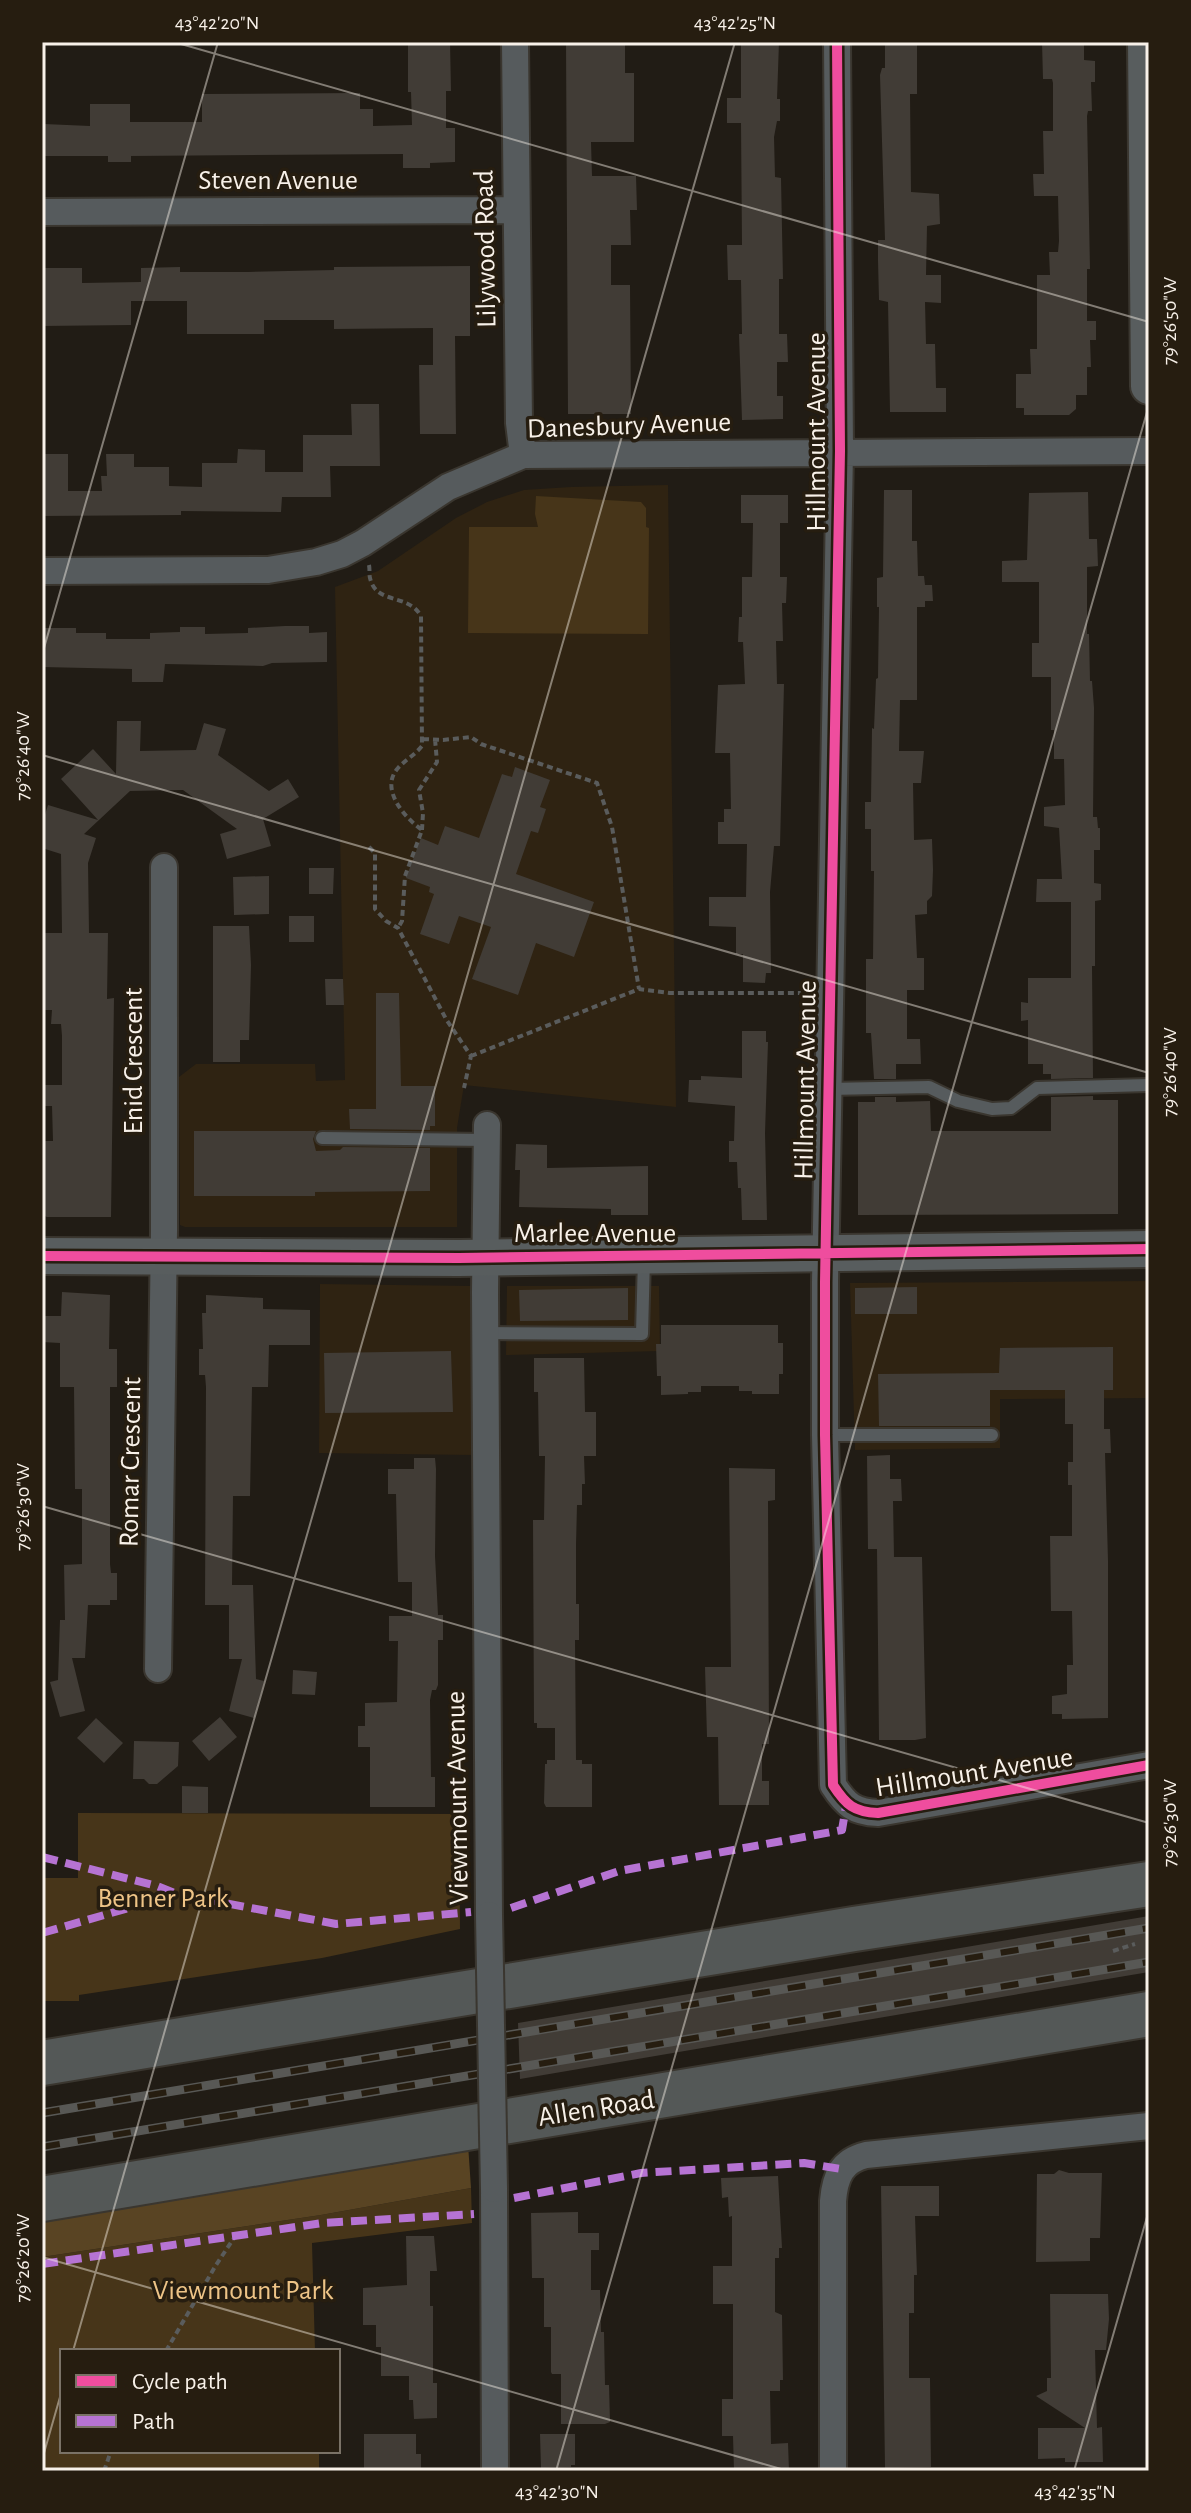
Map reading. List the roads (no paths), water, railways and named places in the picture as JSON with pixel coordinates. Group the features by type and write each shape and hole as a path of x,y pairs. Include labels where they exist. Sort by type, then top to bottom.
{"highway":[{"path":"42,2063 1149,1884"},
{"name":"Allen Road","path":"42,2199 1149,2014"}],"street":[{"name":"Lilywood Road","path":"515,42 519,423 523,455"},
{"name":"Hillmount Avenue","path":"837,42 840,451 825,1435 833,1785 846,1806 863,1813 878,1813 1149,1765"},
{"path":"1146,42 1149,386"},
{"name":"Steven Avenue","path":"42,212 515,210"},
{"name":"Danesbury Avenue","path":"42,571 268,570 304,565 342,554 448,487 523,455 1149,451"},
{"name":"Enid Crescent","path":"164,867 164,1256"},
{"name":"Viewmount Avenue","path":"487,1132 485,1257 495,2471"},
{"name":"Marlee Avenue","path":"42,1256 644,1256 1149,1249"},
{"name":"Romar Crescent","path":"158,1669 164,1256"},
{"path":"833,2471 833,2201 836,2178 841,2169 849,2161 866,2155 1149,2126"}],"lane":[{"path":"828,1089 929,1087 958,1101 992,1109 1011,1108 1037,1088 1149,1085"},
{"path":"322,1138 487,1132"},
{"path":"486,1333 642,1334 644,1256"},
{"path":"825,1435 992,1435"}],"railway":[{"path":"42,2113 1149,1928"},
{"path":"42,2147 1149,1962"}],"park label":[{"name":"Benner Park","path":"163,1897"},
{"name":"Viewmount Park","path":"243,2289"}]}
